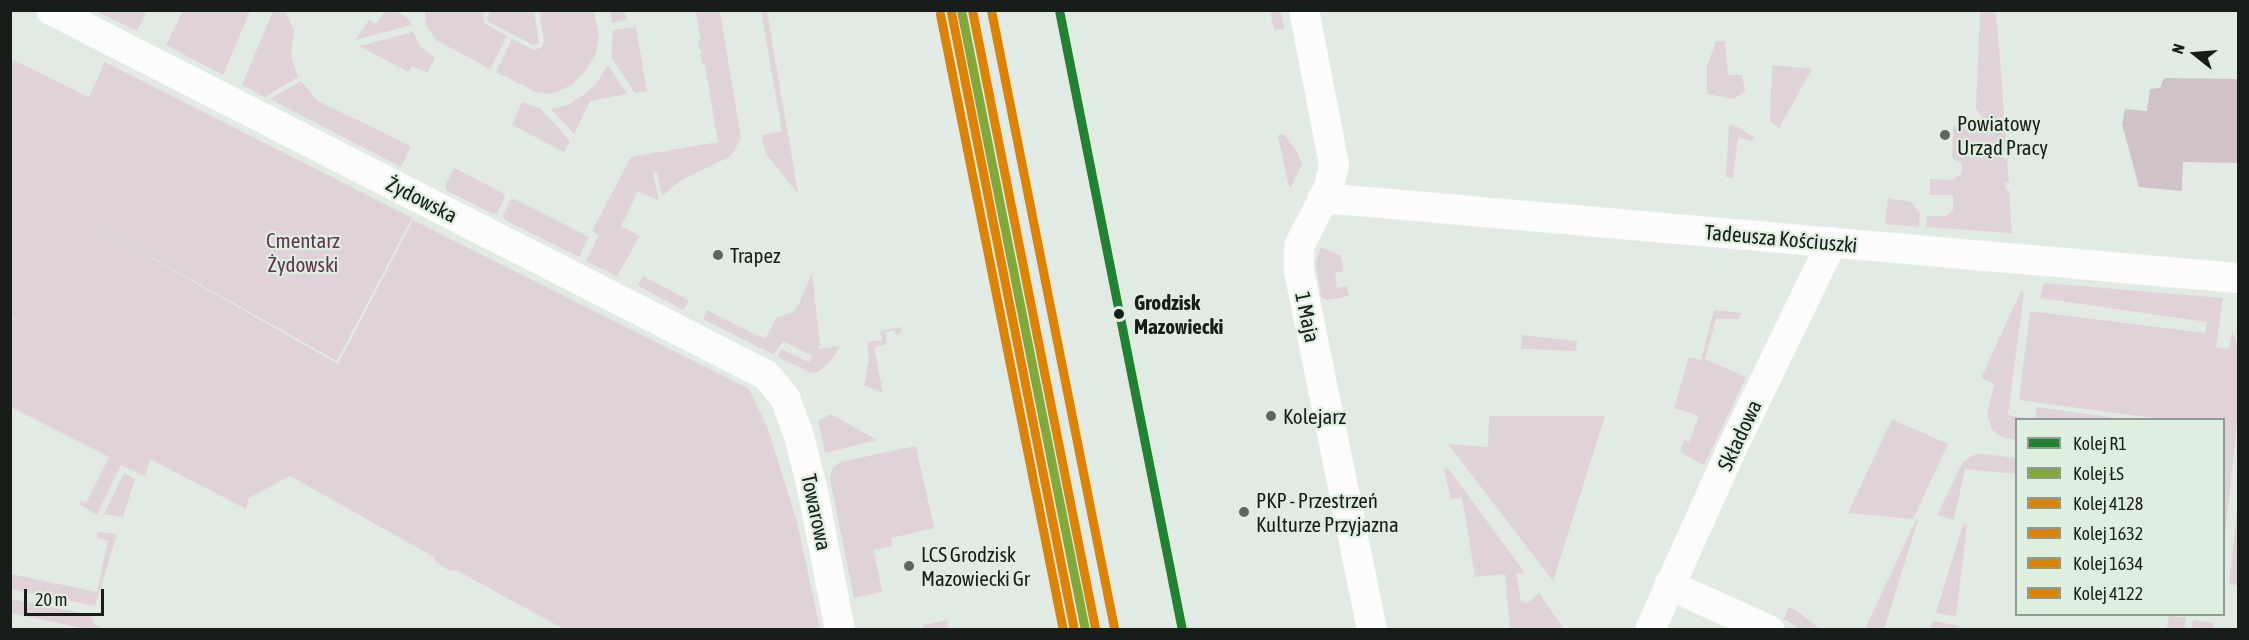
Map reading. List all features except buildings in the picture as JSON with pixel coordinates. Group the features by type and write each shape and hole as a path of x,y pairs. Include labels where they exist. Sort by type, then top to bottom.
{"street":[{"name":"Żydowska","path":"51,10 758,370 774,380 785,398"},
{"name":"1 Maja","path":"1304,10 1334,165 1331,182 1299,246 1299,271 1372,630"},
{"name":"Tadeusza Kościuszki","path":"1323,198 2238,278"},
{"name":"Składowa","path":"1650,630 1669,585 1832,243"},
{"name":"Towarowa","path":"785,398 812,487 840,630"},
{"path":"1669,585 1769,630"}],"green space":[{"path":"147,10 137,31 96,11"},
{"path":"386,10 396,11 410,20 411,25 355,40 369,20 376,24"},
{"path":"539,10 594,11 599,37 596,53 586,70 572,85 551,94 536,92 496,72 512,39 534,50 542,47 544,41"},
{"path":"183,11 250,11 223,75 166,45"},
{"path":"273,11 285,11 294,30 291,55 298,77 265,97 242,85"},
{"path":"425,11 486,11 483,16 484,23 507,36 490,69 436,40 426,25"},
{"path":"491,11 534,11 539,44 533,45 489,22 487,17"},
{"path":"610,11 625,11 627,20 612,23"},
{"path":"696,11 720,11 741,138 731,156 680,181 662,196 657,172 653,173 659,201 638,191 621,226 640,236 617,276 586,261 599,235 592,231 631,157 718,142 705,64 702,64 700,54 703,51 700,51 698,41 701,41"},
{"path":"761,11 767,11 798,194 767,155 763,144 762,135 782,131"},
{"path":"1270,11 1281,11 1285,29 1274,30"},
{"path":"1980,11 1996,11 2007,150 2002,151 2003,158 2007,158 2009,182 2005,183 2006,190 2009,190 2012,233 1926,227 1927,216 1946,216 1953,210 1953,195 1930,195 1930,179 1952,180 1961,174 1962,164 1952,158 1953,126 1972,124 1976,129 1984,121 1976,108"},
{"path":"636,27 647,91 635,93 611,57 613,30"},
{"path":"413,32 420,46 435,58 427,73 412,66 408,72 359,46"},
{"path":"1716,41 1725,41 1728,75 1742,75 1745,91 1734,99 1707,94 1707,66"},
{"name":"Cmentarz Żydowski","path":"11,59 89,97 105,62 412,218 337,361 83,219 338,364 413,220 749,389 768,429 797,522 820,629 564,629 456,570 450,571 436,562 434,557 290,476 249,498 246,509 150,459 145,476 121,465 97,515 79,504 81,501 86,503 109,457 11,407 11,322 13,319 16,320 13,326 17,320 10,316"},
{"path":"608,65 627,94 590,101 574,134 551,109 568,105 582,96 596,84"},
{"path":"1772,65 1812,69 1779,128 1770,121"},
{"path":"301,81 318,101 411,146 401,167 270,99"},
{"path":"522,102 541,109 570,141 564,152 512,125"},
{"path":"1729,125 1736,126 1755,138 1750,141 1738,137 1733,178 1726,177"},
{"path":"1284,134 1297,152 1302,164 1291,187 1288,184 1278,135"},
{"path":"454,168 503,193 505,198 497,213 493,214 446,190 446,184"},
{"path":"1888,198 1911,202 1920,213 1919,227 1885,224"},
{"path":"515,199 589,237 579,257 505,220 503,216 510,200"},
{"path":"1321,247 1341,256 1344,271 1335,273 1337,288 1347,286 1349,296 1326,300 1321,297 1316,262"},
{"path":"812,273 820,345 818,349 840,346 831,361 818,372 811,373 778,357 781,349 809,362 812,356 783,341 774,355 703,319 707,310 765,339 776,318 793,312 799,304"},
{"path":"643,276 689,300 684,310 638,286"},
{"path":"2044,283 2223,298 2216,347 2229,349 2232,331 2238,346 2238,414 2225,535 2225,418 2154,418 2019,400 2030,311 2205,333 2207,322 2040,298"},
{"path":"2021,291 2024,292 2008,415 2025,418 2015,418 2015,440 2003,438 1992,430 1987,414 1994,384 1981,378"},
{"path":"1714,310 1742,313 1738,319 1716,319 1705,359 1746,377 1704,465 1680,452 1684,440 1689,442 1699,416 1674,408 1689,357 1701,360"},
{"path":"901,327 902,333 895,334 894,330 885,332 887,344 874,347 883,393 864,385 869,359 867,342 882,340 880,331"},
{"path":"1522,335 1577,341 1576,351 1521,349"},
{"path":"2037,407 2116,418 2035,418"},
{"path":"831,414 877,440 825,453 818,421"},
{"path":"1489,416 1605,416 1553,581 1448,444 1488,447"},
{"path":"1892,419 1948,444 1913,519 1848,513"},
{"path":"916,446 934,528 891,538 892,546 874,550 882,592 854,598 830,479 832,469 840,462"},
{"path":"1974,455 2015,458 2015,474 1965,469 1954,520 1937,515 1963,462"},
{"path":"1448,468 1525,573 1516,573 1521,601 1527,603 1539,593 1564,629 1510,629 1505,574 1475,577 1462,498 1451,499 1444,469"},
{"path":"124,473 135,479 123,517 104,514"},
{"path":"2238,503 2238,585 2229,584"},
{"path":"1918,520 1884,629 1865,629"},
{"path":"1963,524 1967,525 1956,616 1936,613"},
{"path":"98,532 117,534 95,606 11,589 11,574 97,592 108,541 97,538"},
{"path":"11,599 91,615 94,624 105,629 87,629 11,613"},
{"path":"1789,607 1820,629 1800,629 1784,619"},
{"path":"2169,616 2186,618 2184,629 2167,629"},
{"path":"947,620 949,629 923,629 923,625"},
{"path":"2193,620 2214,623 2213,629 2192,629"},
{"path":"1933,621 1960,626 1961,629 1930,629"}],"shaded area":[{"path":"2164,78 2238,79 2238,163 2183,162 2182,191 2139,187 2122,124 2125,109 2147,111 2150,89 2160,88"}],"rail line":[{"name":"ŁS","path":"961,10 1085,630"},
{"name":"1632","path":"972,10 1095,628"},
{"name":"4122","path":"991,10 1114,628"},
{"name":"R1","path":"1059,10 1182,630"},
{"name":"4128","path":"951,12 1074,630"},
{"name":"1634","path":"940,14 1063,630"}],"place":[{"name":"Powiatowy Urząd Pracy","path":"1945,135"},
{"name":"Trapez","path":"718,255"},
{"name":"Grodzisk Mazowiecki","path":"1119,314"},
{"name":"Kolejarz","path":"1271,416"},
{"name":"PKP - Przestrzeń Kulturze Przyjazna","path":"1244,512"},
{"name":"LCS Grodzisk Mazowiecki Gr","path":"909,566"}]}
